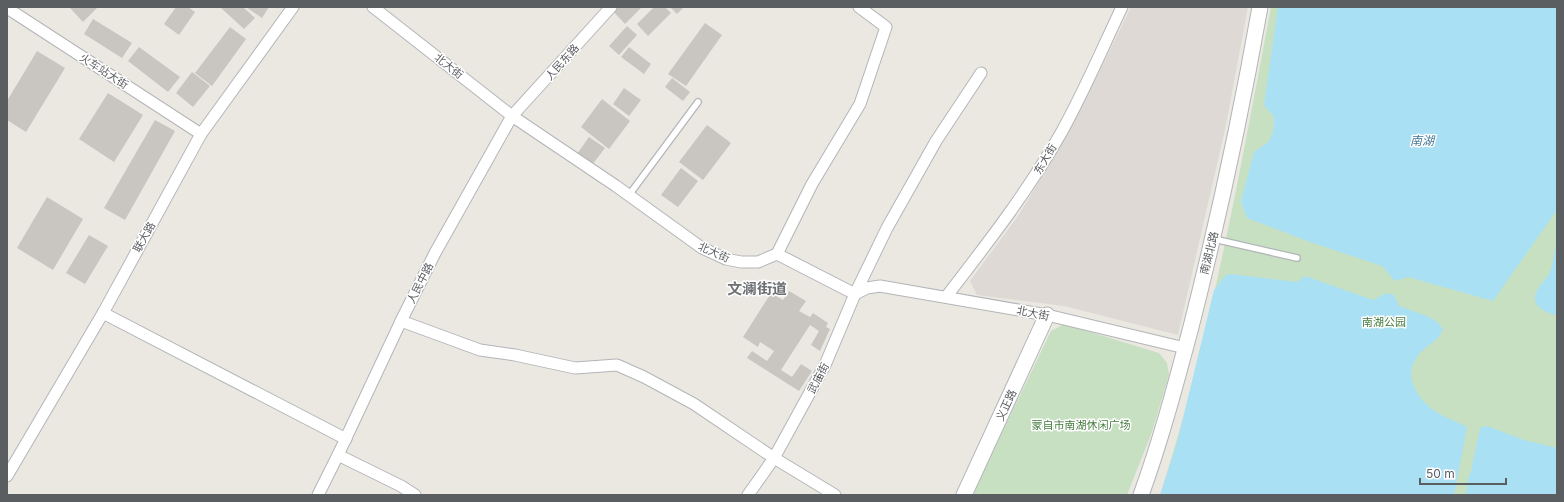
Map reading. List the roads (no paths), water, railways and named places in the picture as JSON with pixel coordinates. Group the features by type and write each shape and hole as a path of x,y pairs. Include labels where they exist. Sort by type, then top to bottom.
{"main road":[{"name":"南湖北路","path":"1141,495 1153,462 1185,348 1213,239 1260,7"},
{"name":"义正路","path":"964,495 1047,316"}],"street":[{"name":"联大路","path":"7,476 103,313 201,134 293,7"},
{"name":"北大街","path":"373,7 512,116 702,248 726,259 741,262 758,262 777,254"},
{"name":"人民东路","path":"512,116 611,7"},
{"path":"855,294 777,254 812,184 860,104 886,27 858,7"},
{"name":"东大街","path":"946,297 980,254 1026,190 1057,139 1094,69 1122,7"},
{"name":"火车站大街","path":"7,8 201,134"},
{"name":"武庙街","path":"748,495 774,458 825,366 855,294 887,228 936,141 982,73"},
{"name":"人民中路","path":"318,495 435,253 512,116"},
{"name":"北大街","path":"855,294 867,288 880,286 1047,316 1185,348"},
{"path":"103,313 346,439"},
{"path":"401,321 480,350 515,355 575,368 617,365 644,377 694,404 774,458 835,495"},
{"path":"338,455 415,495"}],"lane":[{"path":"629,196 698,102"},
{"path":"1213,239 1297,258"}],"water":[{"name":"南湖","path":"1278,7 1557,7 1557,210 1493,301 1408,277 1395,281 1382,266 1313,243 1247,218 1241,201 1254,152 1268,142 1272,135 1274,125 1274,117 1264,105"},
{"path":"1557,241 1557,315 1547,312 1539,307 1536,303 1535,294 1551,270"},
{"path":"1230,274 1297,282 1305,276 1373,300 1386,293 1394,295 1399,306 1427,316 1437,322 1443,329 1439,337 1417,357 1413,364 1411,376 1417,393 1428,406 1442,415 1467,427 1454,495 1160,495 1177,443 1214,290 1225,276"},
{"path":"1487,426 1524,440 1557,448 1557,495 1466,495 1468,478 1471,471 1479,433 1481,427"}],"district":[{"name":"文澜街道","path":"757,288"}],"park label":[{"name":"南湖公园","path":"1384,322"},
{"name":"蒙自市南湖休闲广场","path":"1081,425"}]}
